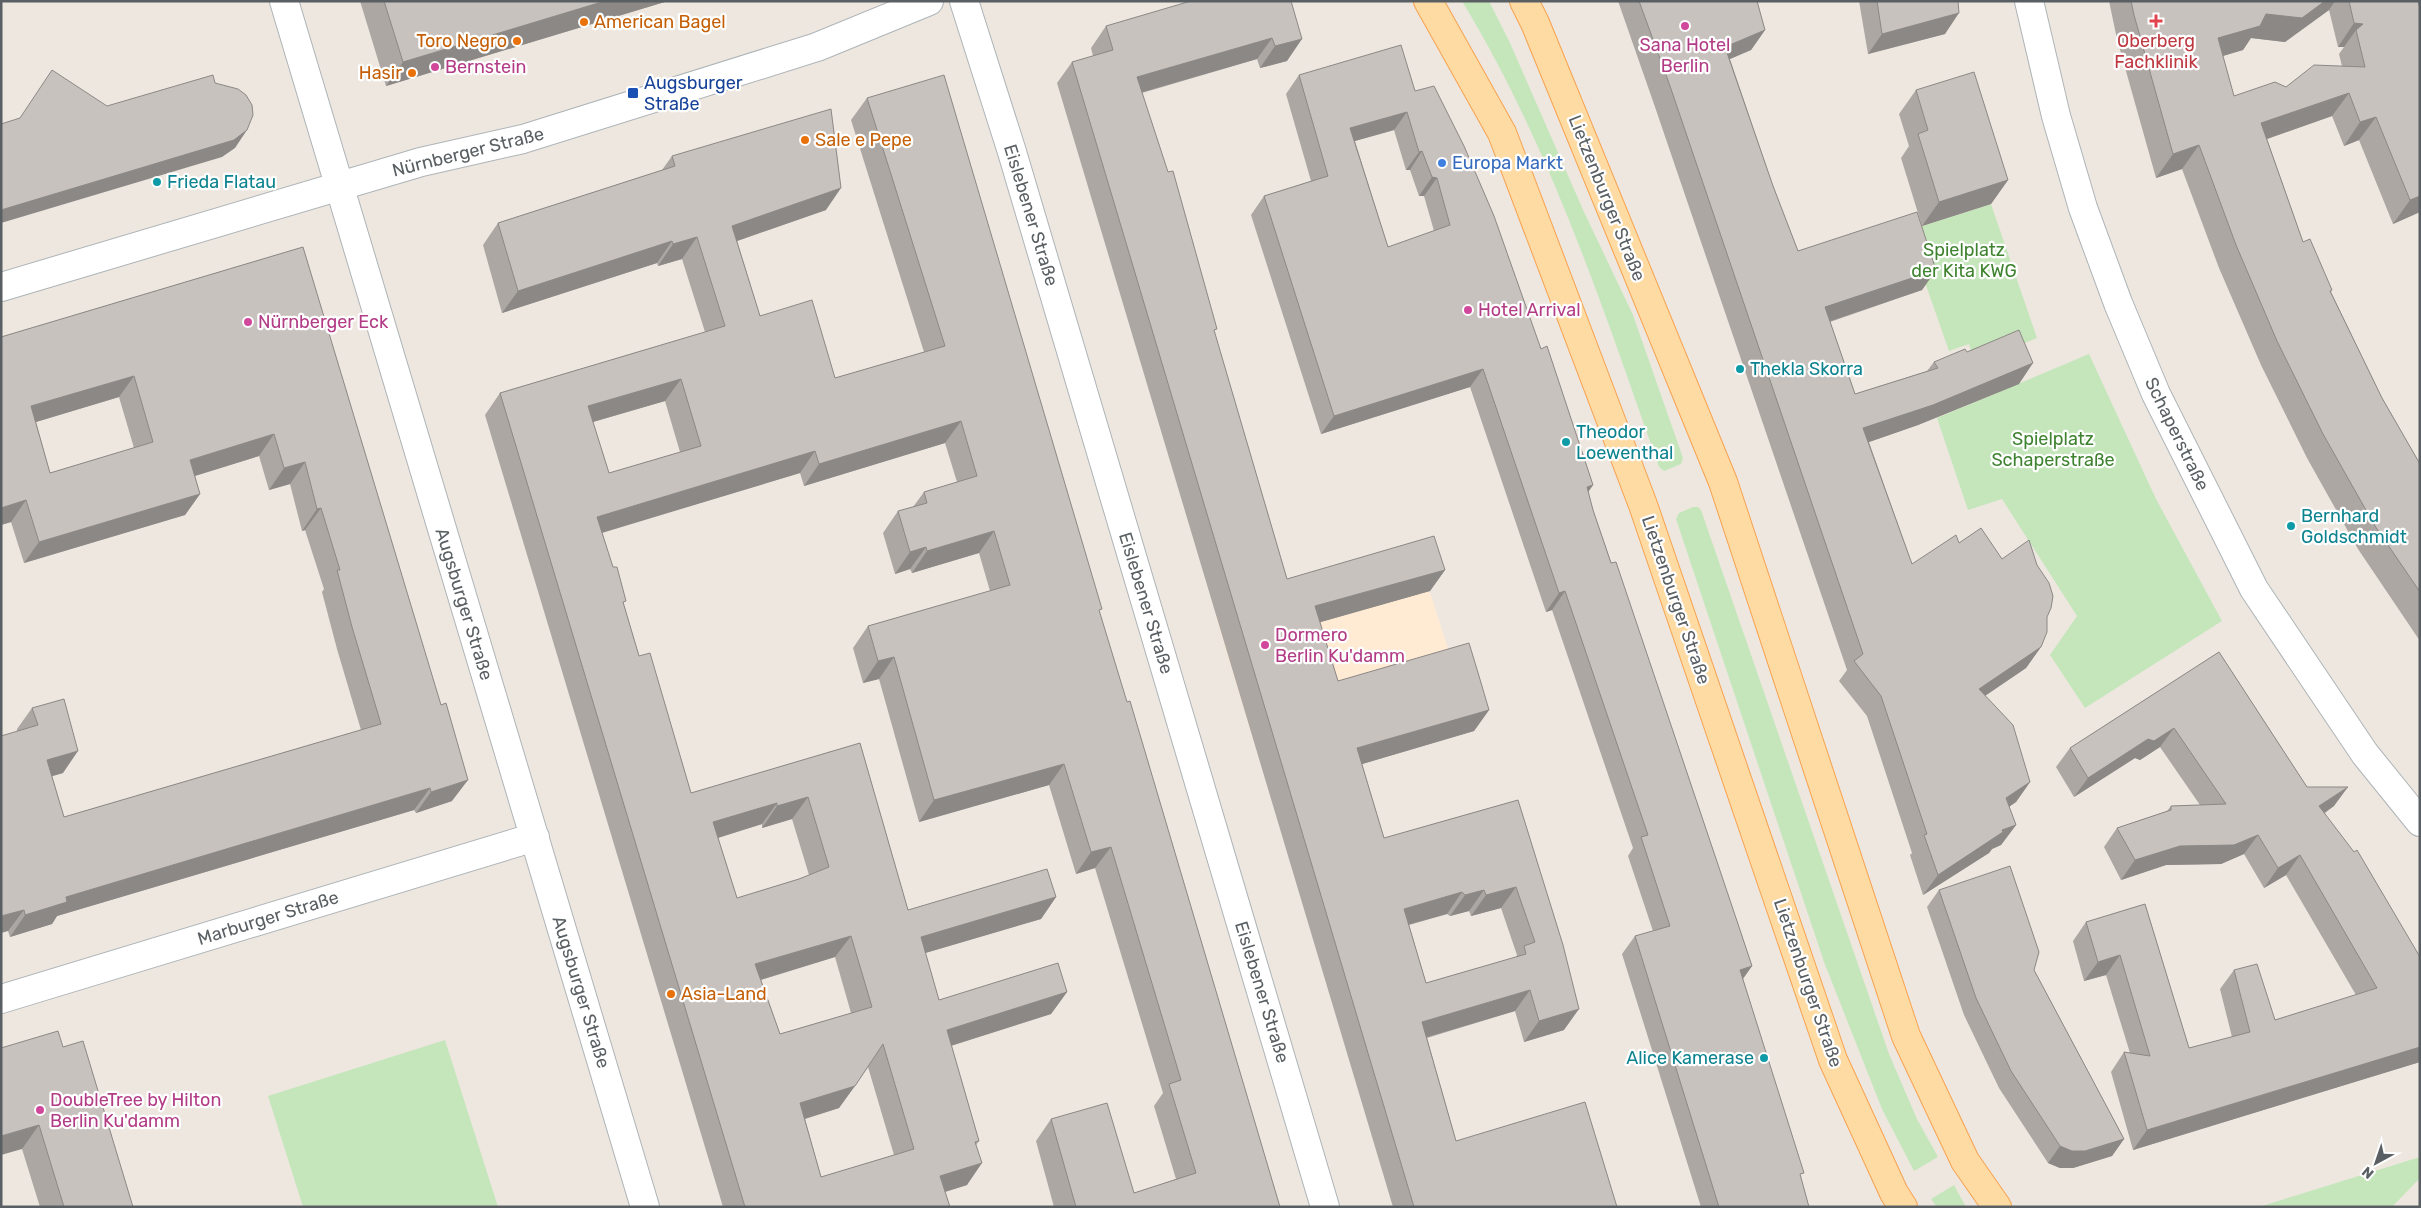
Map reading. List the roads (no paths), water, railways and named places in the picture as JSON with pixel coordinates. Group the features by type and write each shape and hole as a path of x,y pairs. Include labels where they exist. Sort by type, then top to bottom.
{"main road":[{"name":"Lietzenburger Straße","path":"1428,1 1502,133 1643,505 1833,1060 1894,1193 1903,1207"},
{"name":"Lietzenburger Straße","path":"1524,1 1535,23 1724,482 1906,1036 1965,1162 1997,1207"}],"street":[{"name":"Augsburger Straße","path":"284,1 481,662 536,837 645,1207"},
{"name":"Nürnberger Straße","path":"1,287 421,162 523,139 817,47 929,1"},
{"name":"Eislebener Straße","path":"964,1 1018,171 1325,1207"},
{"name":"Schaperstraße","path":"2028,1 2056,116 2083,208 2118,303 2156,394 2254,589 2365,754 2420,822"},
{"name":"Marburger Straße","path":"1,999 536,837"}],"place":[{"name":"Oberberg Fachklinik","path":"2156,21"},
{"name":"American Bagel","path":"584,22"},
{"name":"Sana Hotel Berlin","path":"1685,26"},
{"name":"Toro Negro","path":"517,41"},
{"name":"Bernstein","path":"435,67"},
{"name":"Hasir","path":"412,73"},
{"name":"Augsburger Straße","path":"633,93"},
{"name":"Sale e Pepe","path":"805,140"},
{"name":"Europa Markt","path":"1442,163"},
{"name":"Frieda Flatau","path":"157,182"},
{"name":"Hotel Arrival","path":"1468,310"},
{"name":"Nürnberger Eck","path":"248,322"},
{"name":"Thekla Skorra","path":"1740,369"},
{"name":"Theodor Loewenthal","path":"1566,442"},
{"name":"Bernhard Goldschmidt","path":"2291,526"},
{"name":"Dormero Berlin Ku'damm","path":"1265,645"},
{"name":"Asia-Land","path":"671,994"},
{"name":"Alice Kamerase","path":"1764,1058"},
{"name":"DoubleTree by Hilton Berlin Ku'damm","path":"40,1110"}],"park label":[{"name":"Spielplatz der Kita KWG","path":"1964,260"},
{"name":"Spielplatz Schaperstraße","path":"2053,449"}]}
